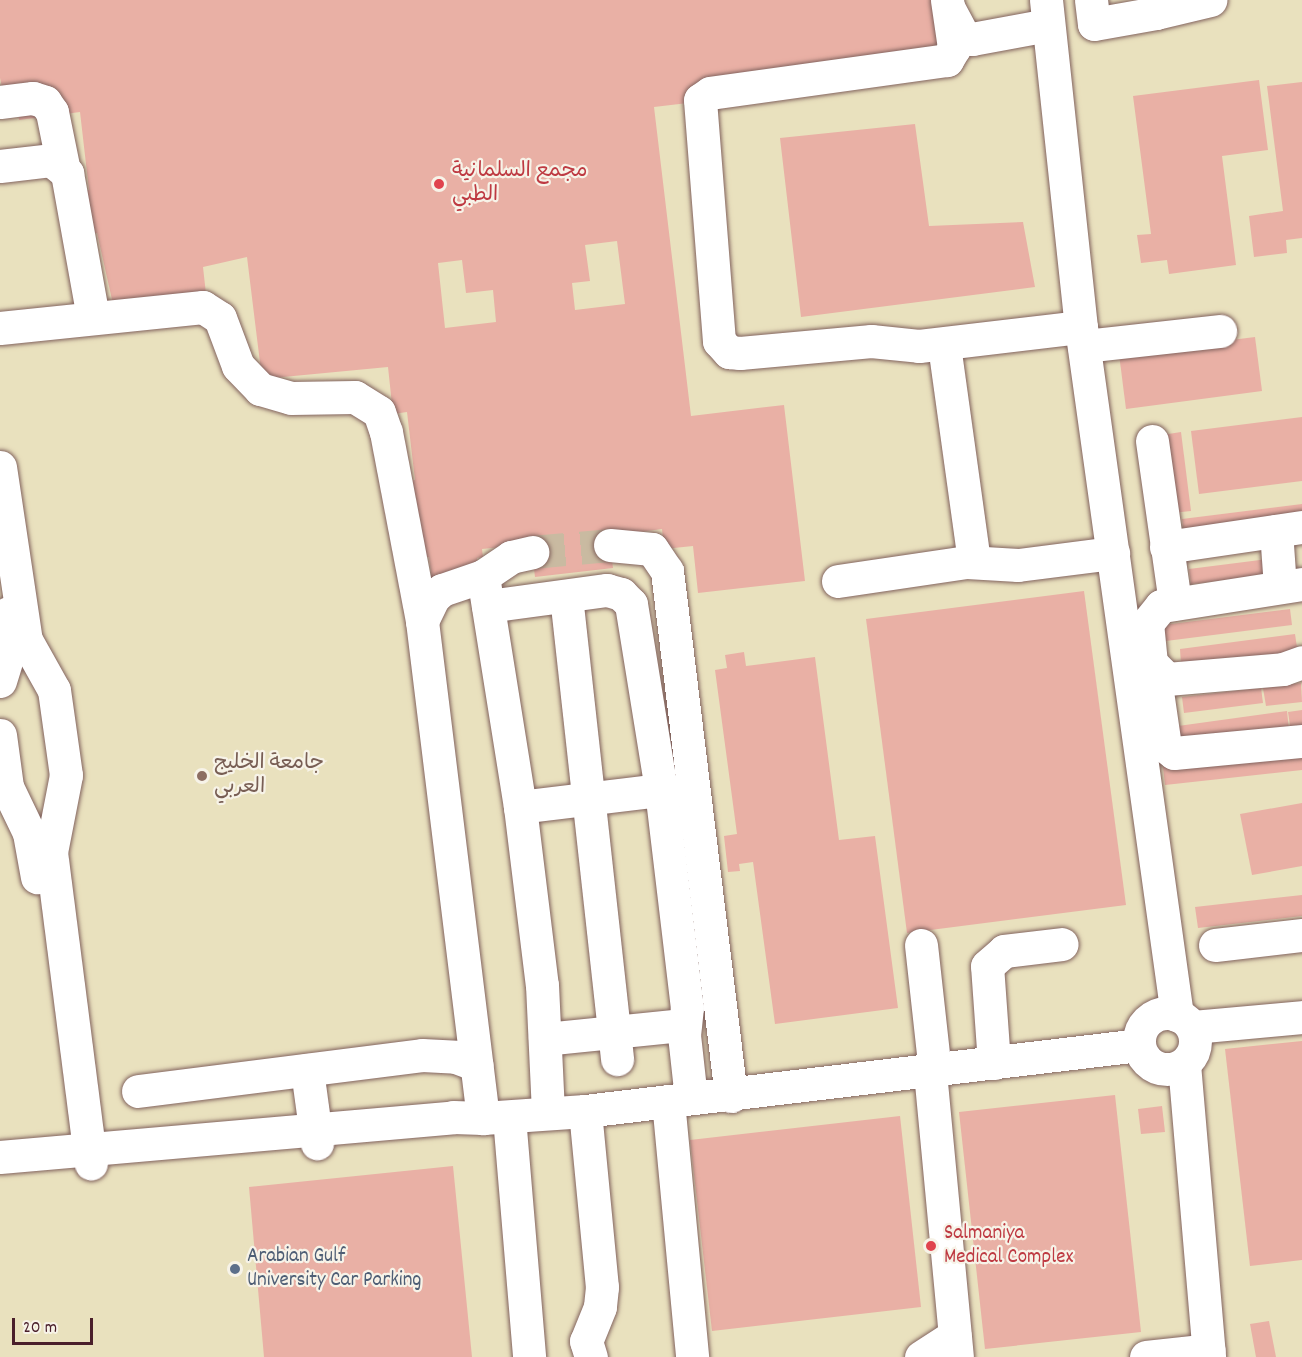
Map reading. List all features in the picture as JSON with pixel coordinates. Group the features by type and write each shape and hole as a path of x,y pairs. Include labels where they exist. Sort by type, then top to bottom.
{"lane":[{"path":"1091,0 1094,24 1155,6 1210,0"},
{"path":"947,2 956,25 972,39 1048,6 1083,336 1141,756 1131,759 1124,776 1131,839 1136,868 1147,880 1156,882 1185,1021 1194,1047 1184,1064 1208,1355 1146,1357"},
{"path":"947,2 954,48 947,60 710,93 698,106 718,334 724,348 740,353 871,341 944,345 1083,336 1220,331"},
{"path":"0,102 33,98 45,102 52,112 93,317"},
{"path":"0,166 51,160 63,166"},
{"path":"0,328 203,307 220,318 238,366 260,389 291,398 355,397 372,405 387,432 422,621 477,1065 496,1118 529,1357"},
{"path":"944,345 974,561"},
{"path":"1152,441 1175,603"},
{"path":"0,467 26,639 54,690 66,775 64,798 51,852 83,1157"},
{"path":"1166,547 1289,529 1291,585 1175,603 1154,610 1147,623 1165,746 1174,753 1302,741"},
{"path":"610,545 652,549 667,571 731,1096"},
{"path":"531,552 503,561 485,591 520,807 545,1039 548,1112"},
{"path":"838,580 974,561 1010,565 1113,553"},
{"path":"0,561 11,633 1,679 45,672"},
{"path":"422,621 433,598 442,590 566,596 614,591 631,604 661,790 687,1007 680,1099 692,1357"},
{"path":"566,596 617,1045"},
{"path":"1154,671 1175,680 1283,669 1302,662"},
{"path":"0,735 7,788 34,854 83,1157"},
{"path":"520,807 661,790"},
{"path":"14,805 64,798"},
{"path":"1215,945 1302,935"},
{"path":"994,1063 987,966 1004,951 1062,944"},
{"path":"921,945 956,1346 921,1357"},
{"path":"1184,1064 1175,1068 1155,1067 1147,1062 1139,1045 1139,1035 1150,1019 1168,1013 1185,1021 1302,1017"},
{"path":"545,1039 617,1045 684,1025"},
{"path":"0,1157 83,1157 316,1136 435,1132 496,1118 731,1096 1139,1045"},
{"path":"138,1091 439,1054 477,1065"},
{"path":"307,1070 316,1136"},
{"path":"585,1111 602,1287 598,1316 586,1341 591,1357"},
{"path":"0,1173 83,1157"}],"building":[{"path":"0,0 942,0 951,72 654,107 691,416 784,405 805,581 698,593 693,546 664,549 662,529 609,536 613,568 535,577 531,544 482,549 483,557 477,558 479,574 432,580 429,557 416,559 406,481 415,480 407,412 393,414 388,367 262,379 247,257 203,267 206,294 113,304 97,233 70,236 65,193 89,190 80,112 19,120 16,95 4,96 0,78","holes":["617,241 625,304 575,310 572,283 590,281 585,245","462,260 466,293 493,290 496,322 445,328 438,263"]},
{"path":"1259,80 1268,150 1222,156 1236,265 1169,274 1167,260 1141,263 1137,235 1151,234 1133,96"},
{"path":"1302,82 1302,238 1286,240 1287,253 1254,257 1249,216 1283,211 1267,86"},
{"path":"915,124 929,226 1023,222 1035,287 801,317 780,138"},
{"path":"1255,337 1262,391 1126,409 1119,354"},
{"path":"1302,417 1302,481 1199,494 1191,431"},
{"path":"1181,432 1191,511 1172,513 1162,435"},
{"path":"1302,504 1302,520 1184,534 1182,519"},
{"path":"1268,559 1269,575 1191,584 1189,569"},
{"path":"1084,591 1126,905 907,933 866,619"},
{"path":"1290,609 1292,625 1166,641 1163,625"},
{"path":"1295,634 1298,654 1181,664 1180,649"},
{"path":"744,652 746,666 815,657 839,840 875,836 898,1008 775,1024 753,862 739,864 740,871 728,872 724,836 737,834 715,670 727,668 725,655"},
{"path":"1301,683 1302,702 1266,706 1263,688"},
{"path":"1261,688 1263,703 1184,713 1182,697"},
{"path":"1302,710 1302,731 1291,732 1288,712"},
{"path":"1287,711 1289,730 1181,745 1178,726"},
{"path":"1302,751 1302,770 1165,785 1163,767"},
{"path":"1302,803 1302,866 1252,875 1240,814"},
{"path":"1302,895 1302,916 1198,928 1195,907"},
{"path":"1302,1041 1302,1260 1250,1266 1225,1049"},
{"path":"1115,1095 1141,1332 985,1349 959,1112"},
{"path":"1162,1106 1165,1132 1141,1134 1138,1109"},
{"path":"900,1116 921,1307 712,1331 690,1140"},
{"path":"453,1166 472,1357 264,1357 249,1187"},
{"path":"1269,1321 1276,1357 1256,1357 1250,1324"}],"tunnel":[{"path":"532,552 610,545"}],"place":[{"name":"مجمع السلمانية الطبي","path":"439,184"},
{"name":"جامعة الخليج العربي","path":"202,776"},
{"name":"Salmaniya Medical Complex","path":"931,1246"},
{"name":"Arabian Gulf University Car Parking","path":"235,1269"}]}
